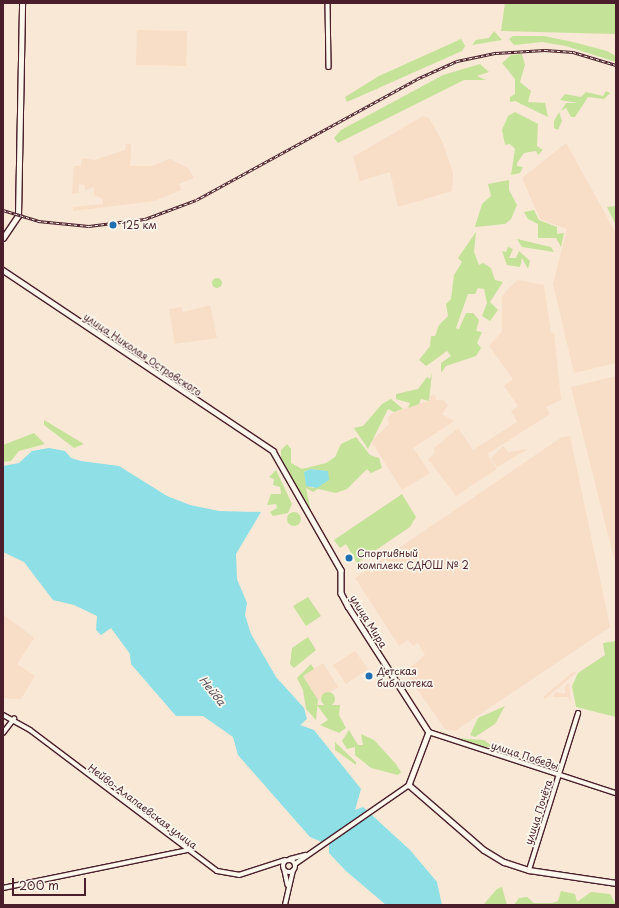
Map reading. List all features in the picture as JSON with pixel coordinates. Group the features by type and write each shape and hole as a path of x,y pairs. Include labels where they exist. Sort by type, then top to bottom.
{"main road":[{"path":"3,238 18,216 22,3"},
{"name":"улица Николая Островского","path":"3,270 273,451"},
{"name":"улица Мира","path":"273,451 342,570 341,593 348,606 429,732"},
{"name":"Нейво-Алапаевская улица","path":"3,715 14,719 188,850 224,874 273,867"},
{"path":"273,867 284,870 293,870 295,864 307,855 409,785 429,732"},
{"path":"409,785 484,850 529,870 616,884"},
{"path":"273,867 287,860 307,855"},
{"path":"287,860 295,864"},
{"path":"284,870 287,860"}],"street":[{"path":"328,3 329,67"},
{"name":"улица Почёта","path":"529,870 578,714"},
{"path":"3,733 14,719"},
{"name":"улица Победы","path":"429,732 616,793"},
{"path":"3,888 188,850"},
{"path":"284,870 288,886"},
{"path":"285,905 288,886 293,870"}],"shaded area":[{"path":"137,30 187,31 186,66 136,65"},
{"path":"423,116 429,118 443,143 453,173 452,191 398,207 390,172 360,181 353,157"},
{"path":"566,143 616,233 616,363 574,373 553,284 567,229 540,219 522,178"},
{"path":"126,144 131,144 130,166 152,166 170,159 188,168 194,178 179,184 181,190 154,201 73,211 73,207 103,204 103,199 94,195 94,187 85,190 85,185 79,184 79,193 72,194 74,166 81,166 82,158 95,160 125,150"},
{"path":"517,280 544,285 551,333 554,333 561,400 546,407 550,414 487,454 497,469 456,496 428,459 435,453 434,448 458,428 473,450 517,422 511,411 518,406 504,386 513,379 489,346 502,331 502,296"},
{"path":"210,305 217,338 175,344 169,309 181,307 183,312"},
{"path":"616,376 616,566 571,387"},
{"path":"435,395 436,400 444,400 448,405 442,414 454,421 413,448 430,473 402,490 371,441 389,424 388,417 393,413 431,400 430,396"},
{"path":"570,436 610,627 455,731 445,729 405,672 425,655 418,643 413,646 408,640 399,646 355,578 562,437"},
{"path":"503,446 508,452 528,449 497,467 491,458"},
{"path":"3,614 34,638 17,664 35,676 21,699 3,698"},
{"path":"355,651 368,669 346,684 333,665"},
{"path":"323,663 338,687 318,700 303,676"},
{"path":"574,671 576,673 545,699 543,697"},
{"path":"569,683 571,703 568,697 553,697 556,692 565,694 565,686"}],"green space":[{"path":"505,3 616,3 616,34 501,31"},
{"path":"494,31 502,40 472,45 476,40 489,38"},
{"path":"513,36 544,36 573,42 607,51 616,56 616,62 566,46 542,42 514,45 509,39"},
{"path":"461,39 465,46 462,51 347,102 345,97 379,76"},
{"path":"522,54 525,65 520,82 531,91 528,102 545,103 548,117 515,101 510,102 510,97 515,94 515,79 502,63 511,55"},
{"path":"480,64 489,72 477,76 486,80 464,80 338,143 334,138 341,130 443,75"},
{"path":"606,91 610,93 604,99 588,97 575,117 571,117 566,108 561,111 566,103 578,103 560,100 565,94 581,97 586,92 603,96"},
{"path":"515,112 538,124 537,146 543,150 538,155 536,151 524,153 517,163 517,166 523,167 520,173 511,175 515,149 510,144 505,145 502,130 508,116"},
{"path":"559,112 562,121 558,130 554,128 554,121"},
{"path":"509,180 509,190 517,205 511,219 505,224 475,227 482,204 491,196 488,184"},
{"path":"616,206 616,225 607,207"},
{"path":"534,210 539,220 557,227 557,234 564,233 561,247 556,238 538,238 538,224 528,219 524,212"},
{"path":"476,232 474,252 479,265 483,263 491,268 495,280 503,282 490,302 498,310 490,321 482,316 487,303 484,289 478,288 475,294 468,294 456,328 459,329 466,313 473,313 479,320 476,331 482,332 477,343 481,348 476,356 446,366 441,373 441,363 451,356 447,351 426,366 419,360 430,346 431,336 435,336 439,325 448,316 446,304 451,299 454,275 462,262 458,258"},
{"path":"517,239 551,247 554,252 522,247"},
{"path":"508,247 513,249 509,258 516,258 519,251 530,261 528,269 522,258 520,267 507,265 502,251 506,252"},
{"path":"215,278 219,278 221,279 221,287 215,288 212,285 212,281"},
{"path":"432,373 429,401 421,399 419,404 408,408 410,403 396,399 396,394 418,389 427,377 430,379"},
{"path":"391,399 403,409 394,412 388,409 368,449 354,428 363,426 382,404"},
{"path":"44,420 84,444 74,448 44,425"},
{"path":"34,433 45,444 19,451 11,461 3,462 3,445"},
{"path":"356,437 370,455 379,458 382,468 371,473 367,469 347,489 336,493 318,489 313,492 306,488 312,516 281,460 281,450 287,444 291,449 291,463 302,469 326,463 335,457 341,444","holes":["310,469 328,471 325,482 314,488 309,487 304,472"]},
{"path":"276,470 292,504 288,513 273,516 270,512 277,508 276,504 267,505 271,494 281,494 280,487 273,485 274,479 269,477"},
{"path":"402,494 416,517 410,527 357,563 346,544 340,548 334,540"},
{"path":"294,512 299,514 301,519 299,524 294,526 289,524 287,519 289,514"},
{"path":"308,597 321,616 306,626 293,606"},
{"path":"308,637 316,650 294,668 290,664 292,648"},
{"path":"616,641 616,717 576,707 572,686 578,673 605,655 603,643"},
{"path":"311,664 314,669 303,676 318,700 316,720 306,709 303,690 297,678"},
{"path":"328,692 333,694 335,699 333,704 328,706 323,704 321,699 323,694"},
{"path":"317,705 340,705 339,715 346,728 339,733 320,725 328,720"},
{"path":"505,706 495,724 475,737 470,735 478,718"},
{"path":"349,730 358,745 363,745 361,734 374,740 396,764 401,772 398,775 371,768 355,755 355,747 347,749 342,741"},
{"path":"439,730 455,738 484,740 492,746 482,748 453,739"},
{"path":"335,742 356,762 356,765 335,750"},
{"path":"502,887 507,905 483,905 497,889"},
{"path":"561,891 575,894 577,902 591,892 610,894 616,905 514,905 519,898 527,897 534,903 552,903 558,901"}],"water":[{"name":"Нейва","path":"49,448 65,451 71,458 81,461 119,466 167,496 190,505 219,511 261,512 236,554 237,579 247,603 245,615 251,634 276,677 304,708 307,719 300,725 314,730 361,789 355,810 363,807 410,850 437,882 442,905 386,905 346,871 329,853 329,845 310,837 238,755 233,737 203,716 176,716 131,664 130,654 111,628 101,635 96,630 97,616 74,605 53,600 24,562 3,552 3,466 19,463 32,451"},
{"path":"310,469 328,471 329,480 317,488 306,486 304,472"}],"railway":[{"path":"3,210 38,221 89,226 145,219 196,200 417,79 457,61 496,53 545,50 573,52 616,65"}],"place":[{"name":"125 км","path":"113,225"},
{"name":"Спортивный комплекс СДЮШ № 2","path":"349,558"},
{"name":"Детская библиотека","path":"369,676"}]}
